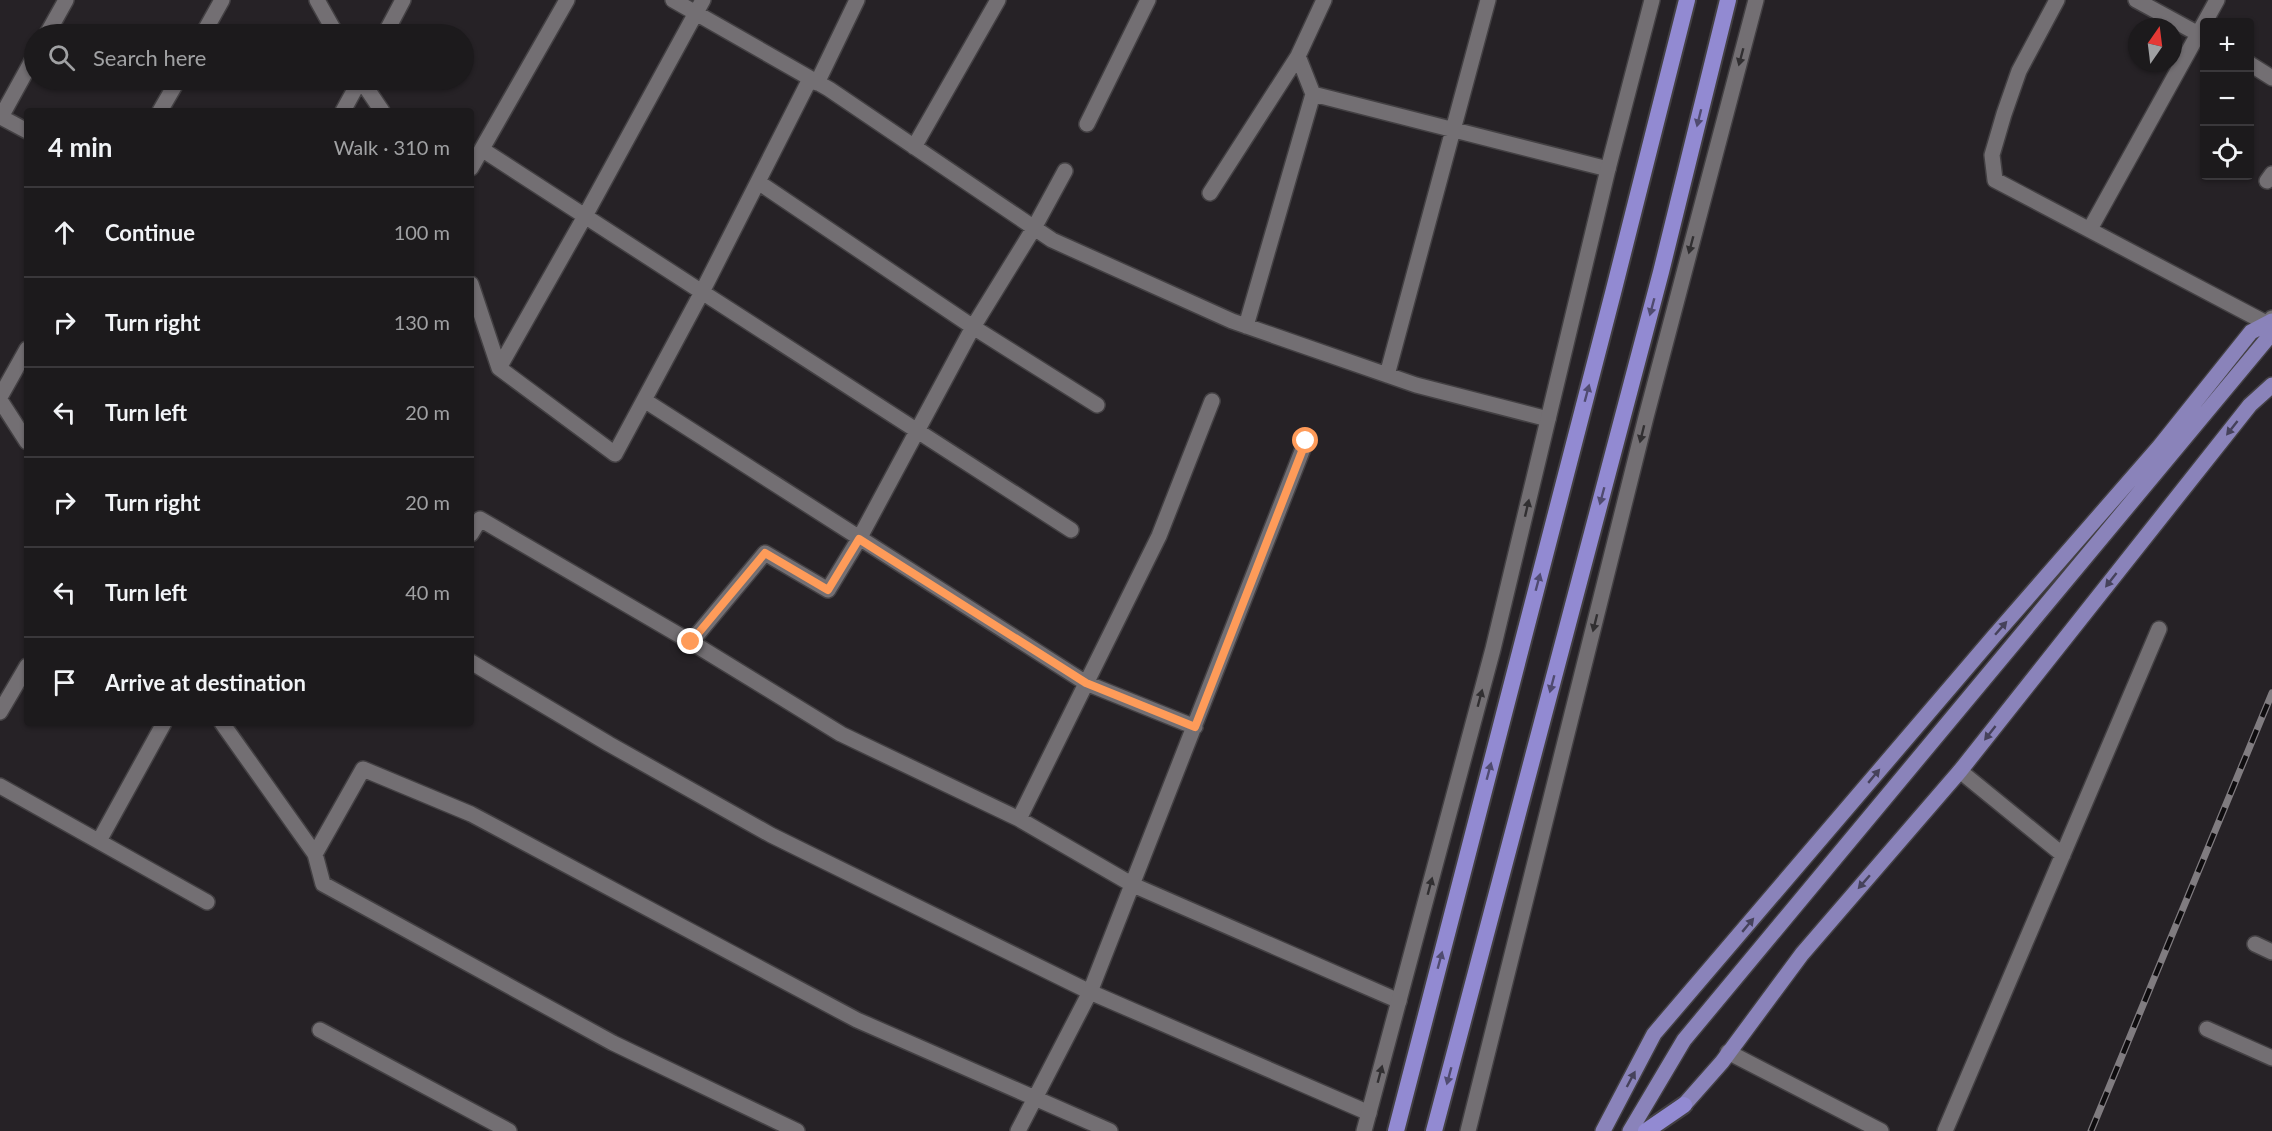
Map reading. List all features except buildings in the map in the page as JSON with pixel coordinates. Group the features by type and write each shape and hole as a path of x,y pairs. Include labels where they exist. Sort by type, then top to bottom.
{"highway":[{"path":"1396,1131 1687,0"},
{"path":"1434,1131 1661,272 1728,0"},
{"path":"1646,1131 1684,1105"},
{"path":"1664,1131 1684,1105"}],"main road":[{"path":"1603,1131 1654,1034 2159,447 2252,332 2271,324"},
{"path":"1630,1131 1684,1040 1946,726 2271,324"},
{"path":"1684,1105 1728,1052 1802,954 1960,771 2250,405 2272,385"}],"street":[{"path":"53,24 66,0"},
{"path":"209,24 222,0"},
{"path":"317,0 330,24"},
{"path":"391,24 404,0"},
{"path":"474,164 567,0"},
{"path":"673,0 699,7 1052,240 1246,326 1416,385 1548,419"},
{"path":"474,293 499,368 615,454 857,0"},
{"path":"914,147 998,0"},
{"path":"1087,124 1148,0"},
{"path":"1210,193 1298,56 1324,0"},
{"path":"1387,375 1488,0"},
{"path":"1364,1131 1493,649 1608,169 1652,0"},
{"path":"1468,1131 1646,417 1756,0"},
{"path":"2056,0 2019,71 1992,155 1995,180 2271,324"},
{"path":"2136,0 2200,34"},
{"path":"2209,18 2217,0"},
{"path":"499,368 699,7"},
{"path":"2090,229 2200,37"},
{"path":"1246,326 1313,94 1298,56"},
{"path":"2254,67 2272,78"},
{"path":"24,75 1,117 24,128"},
{"path":"162,108 172,90"},
{"path":"345,108 355,90"},
{"path":"368,90 380,108"},
{"path":"1313,94 1608,169"},
{"path":"483,150 1071,530"},
{"path":"691,642 765,553 828,590 859,539 973,327 1035,228 1065,171"},
{"path":"758,182 973,327 1097,405"},
{"path":"24,355 0,399 24,437"},
{"path":"644,400 1086,683 1195,727"},
{"path":"1019,819 1159,536 1212,401"},
{"path":"1018,1131 1090,992 1306,441"},
{"path":"474,529 480,519 691,642 841,734 1019,819 1133,885 1399,1001"},
{"path":"1945,1131 2159,629"},
{"path":"474,664 609,744 771,834 1090,992 1369,1113"},
{"path":"0,712 24,671"},
{"path":"99,841 162,726"},
{"path":"224,726 315,854 323,884 613,1043 797,1131"},
{"path":"315,854 363,769 471,814 857,1020 1110,1131"},
{"path":"1960,771 2063,855"},
{"path":"0,786 207,902"},
{"path":"2255,944 2272,952"},
{"path":"2207,1029 2272,1058"},
{"path":"320,1030 509,1131"},
{"path":"1728,1052 1881,1131"}],"railway":[{"path":"2091,1131 2272,693"}],"route":[{"path":"691,642 765,553 828,590 859,539 1086,683 1195,727 1306,441"}]}
